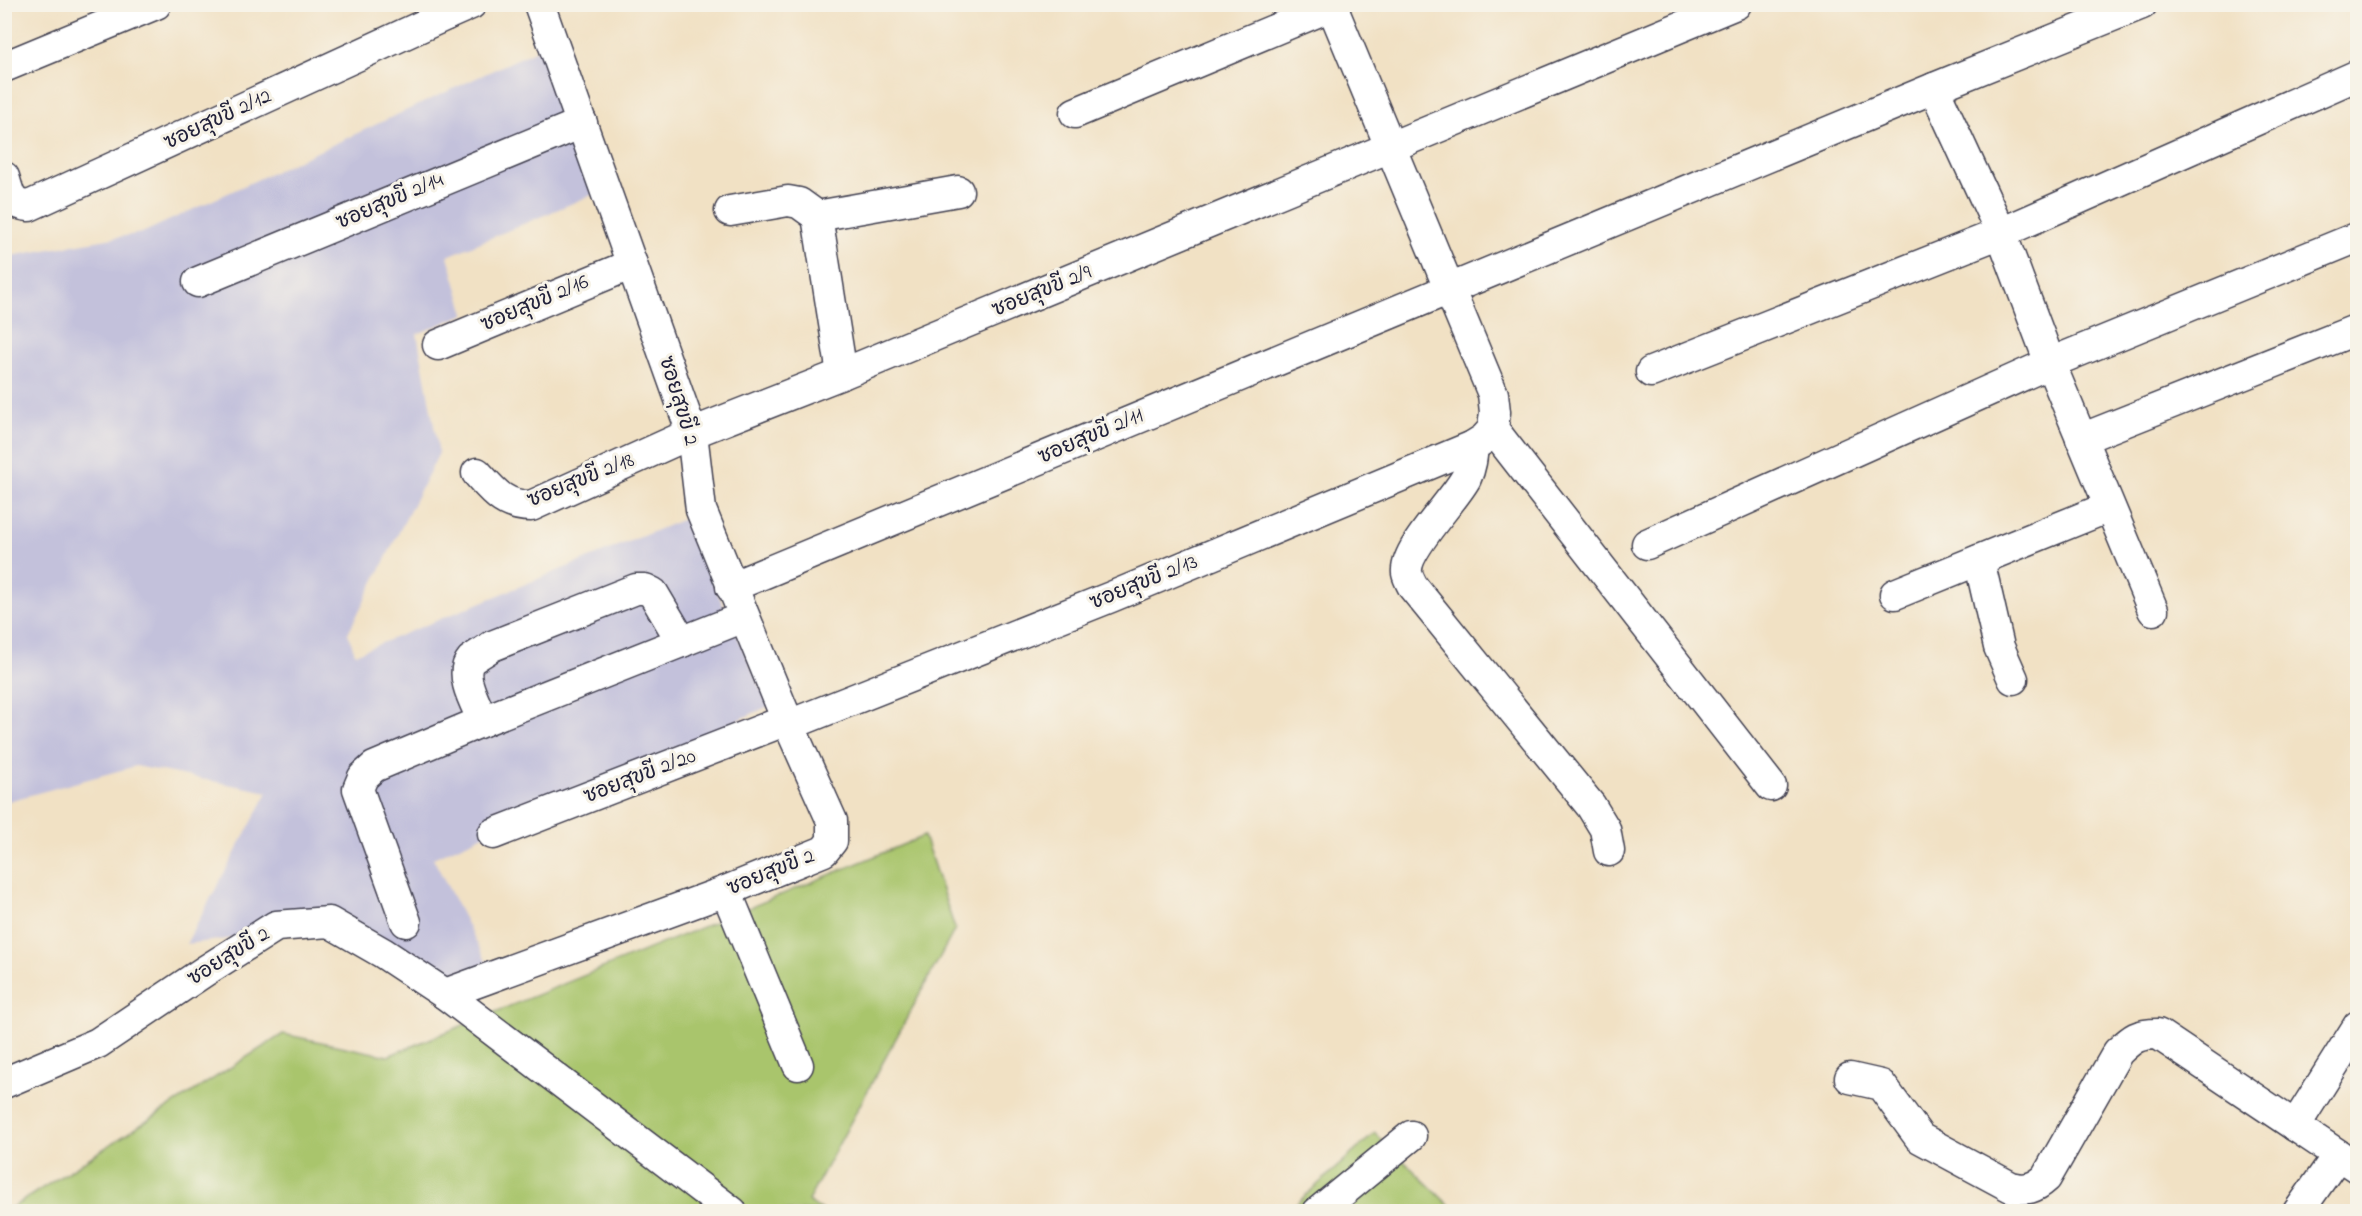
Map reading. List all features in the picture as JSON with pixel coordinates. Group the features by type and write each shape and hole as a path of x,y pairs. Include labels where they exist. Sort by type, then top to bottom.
{"street":[{"path":"4,67 156,4"},
{"name":"ซอยสุขขี 2","path":"4,1083 98,1043 276,926 329,922 383,953 445,994 726,891 824,851 832,841 832,821 788,723 701,510 692,433 539,4"},
{"name":"ซอยสุขขี 2/9","path":"692,433 842,374 1736,4"},
{"name":"ซอยสุขขี 2/11","path":"731,587 2142,4"},
{"path":"1075,113 1333,5 1493,394 1495,412 1465,481 1421,539 1409,559 1407,573 1413,587 1591,806 1605,830 1610,851"},
{"name":"ซอยสุขขี 2/12","path":"4,177 10,197 18,205 30,206 453,8"},
{"path":"1650,372 2001,233 2358,75"},
{"path":"1934,88 2001,233 2050,363 2153,610"},
{"name":"ซอยสุขขี 2/14","path":"198,282 582,123"},
{"path":"817,216 958,191"},
{"path":"730,211 788,201 800,203 817,216 842,374"},
{"path":"1647,544 2050,363 2358,237"},
{"name":"ซอยสุขขี 2/16","path":"438,345 632,264"},
{"path":"2081,439 2358,329"},
{"name":"ซอยสุขขี 2/18","path":"477,473 504,500 517,506 531,506 692,433"},
{"path":"1483,437 1771,786"},
{"name":"ซอยสุขขี 2/13","path":"788,723 1111,597 1483,437"},
{"path":"1895,594 2109,507"},
{"path":"1979,560 1999,647 2013,679"},
{"path":"483,721 466,675 467,667 472,660 492,646 636,589 645,589 653,593 682,642"},
{"path":"406,922 358,789 363,777 374,767 744,617"},
{"name":"ซอยสุขขี 2/20","path":"493,834 788,723"},
{"path":"726,891 798,1065"},
{"path":"445,994 732,1212"},
{"path":"2295,1126 2358,1026"},
{"path":"1850,1078 1881,1085 1911,1128 1926,1142 2011,1187 2023,1190 2037,1186 2046,1178 2118,1052 2131,1039 2141,1034 2158,1034 2348,1161 2298,1212"},
{"path":"1318,1212 1411,1136"}],"shaded area":[{"path":"539,49 594,194 448,256 465,314 417,334 439,453 348,633 355,654 684,519 769,706 433,858 487,963 447,982 343,916 235,938 186,944 268,792 136,766 5,802 5,257 142,233"}],"green space":[{"path":"924,836 955,929 808,1201 823,1211 5,1212 283,1034 388,1056"},
{"path":"1375,1133 1455,1211 1287,1212"}]}
